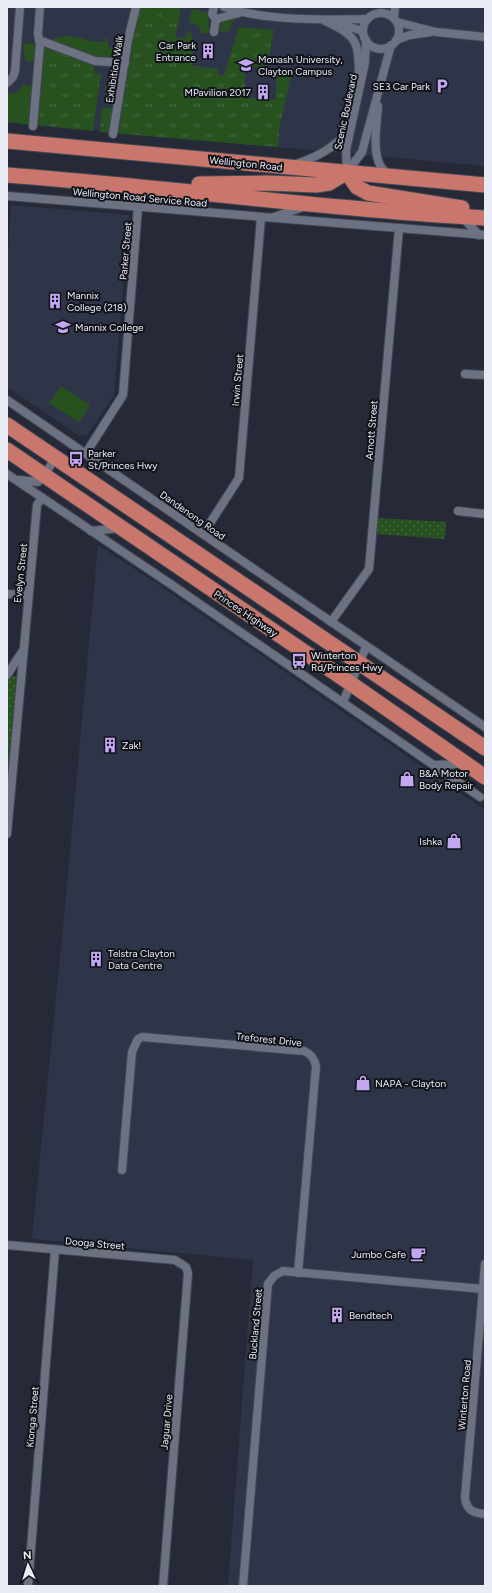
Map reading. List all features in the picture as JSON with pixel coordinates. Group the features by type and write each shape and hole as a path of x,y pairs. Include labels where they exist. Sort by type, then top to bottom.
{"highway":[{"name":"Wellington Road","path":"7,141 485,185"},
{"path":"146,187 267,183 316,185 329,183 347,172 357,187 368,193 485,211"},
{"path":"7,175 146,187 311,204 485,218"},
{"name":"Princes Highway","path":"7,425 485,748"},
{"name":"Princes Highway","path":"7,450 350,683 485,777"}],"street":[{"path":"7,84 13,77 15,71 20,7"},
{"path":"33,126 40,7"},
{"name":"Exhibition Walk","path":"113,134 128,40 136,7"},
{"path":"214,7 212,14 216,19 214,32"},
{"path":"224,7 239,12 322,20 363,31"},
{"path":"347,172 362,152 378,91 399,32 396,20 396,7"},
{"path":"216,19 239,12"},
{"path":"322,20 372,13 384,13 396,20 436,32 485,37"},
{"path":"372,13 364,24 363,31 366,40 375,47 380,48 410,35 436,32"},
{"path":"322,20 349,34 355,40 359,50 360,84"},
{"path":"39,40 95,61 125,63"},
{"name":"Scenic Boulevard","path":"347,172 346,150 366,63 366,40"},
{"path":"378,91 376,158 382,170 394,177"},
{"path":"286,167 316,158 331,149 350,131"},
{"name":"Wellington Road Service Road","path":"7,196 482,235"},
{"name":"Wellington Road Service Road","path":"271,218 311,204"},
{"name":"Parker Street","path":"86,453 123,395 138,207"},
{"name":"Wellington Road Service Road","path":"462,217 482,235"},
{"name":"Irwin Street","path":"203,534 239,478 261,218"},
{"name":"Arnott Street","path":"331,622 370,569 399,228"},
{"path":"465,374 485,375"},
{"name":"Dandenong Road","path":"7,400 485,727"},
{"path":"15,479 36,482 44,476 56,458"},
{"path":"7,474 480,797"},
{"name":"Evelyn Street","path":"7,834 37,505 42,498"},
{"path":"458,511 485,514"},
{"path":"91,530 120,528"},
{"path":"7,594 28,595"},
{"path":"343,702 366,647"},
{"name":"Evelyn Street","path":"7,675 23,650"},
{"path":"435,765 465,764"},
{"name":"Treforest Drive","path":"122,1170 132,1052 138,1039 150,1038 304,1052 310,1054 315,1060 316,1066 298,1273"},
{"name":"Dooga Street","path":"7,1245 175,1260 181,1263"},
{"name":"Kionga Street","path":"28,1586 55,1250"},
{"name":"Jaguar Drive","path":"163,1586 188,1273 186,1267 181,1263"},
{"name":"Winterton Road","path":"485,1264 465,1497 469,1510 474,1513 485,1514"},
{"name":"Buckland Street","path":"243,1586 268,1284 274,1276 284,1272 483,1289"}],"shaded area":[{"name":"Monash University, Clayton Campus","path":"7,7 485,7 485,166 7,122"},
{"name":"Mannix College","path":"11,205 129,215 114,395 87,435 80,436 7,387 7,267"},
{"path":"98,545 156,583 485,810 485,1586 228,1586 253,1260 32,1239 62,939"}],"green space":[{"path":"140,7 180,7 180,17 175,37 191,40 193,66 218,69 218,75 224,75 239,27 274,30 267,67 246,66 244,97 275,100 277,76 271,75 274,72 292,73 280,124 278,147 100,132 102,108 120,109 132,40"},
{"path":"163,7 180,7 179,20 161,16"},
{"path":"192,9 208,12 209,33 202,33 198,26 189,22"},
{"path":"231,18 234,19 229,31 219,32 222,22"},
{"path":"190,29 194,48 193,56 191,41 184,39"},
{"path":"69,36 98,42 104,42 105,38 108,39 108,46 121,50 119,55 111,57 94,56 78,51 54,40 54,38"},
{"path":"23,43 36,44 35,62 25,61"},
{"path":"43,44 48,47 43,103 38,103"},
{"path":"48,47 83,62 93,63 95,74 101,73 93,131 36,125 38,103 43,103"},
{"path":"117,65 122,66 121,73 117,73 114,91 104,90 104,84 105,89 111,89"},
{"path":"23,85 34,86 30,125 7,122 7,94 18,92"},
{"path":"61,386 90,405 79,422 49,403"},
{"path":"378,518 446,522 445,539 377,534"},
{"path":"13,675 18,678 7,818 7,679"}],"place":[{"name":"Car Park Entrance","path":"208,51"},
{"name":"Monash University, Clayton Campus","path":"246,65"},
{"name":"SE3 Car Park","path":"442,86"},
{"name":"MPavilion 2017","path":"263,92"},
{"name":"Mannix College (218)","path":"55,301"},
{"name":"Mannix College","path":"63,327"},
{"name":"Parker St/Princes Hwy","path":"76,459"},
{"name":"Winterton Rd/Princes Hwy","path":"299,661"},
{"name":"Zak!","path":"110,745"},
{"name":"B&A Motor Body Repair","path":"407,779"},
{"name":"Ishka","path":"454,841"},
{"name":"Telstra Clayton Data Centre","path":"96,959"},
{"name":"NAPA - Clayton","path":"363,1083"},
{"name":"Jumbo Cafe","path":"418,1254"},
{"name":"Bendtech","path":"337,1315"}]}
